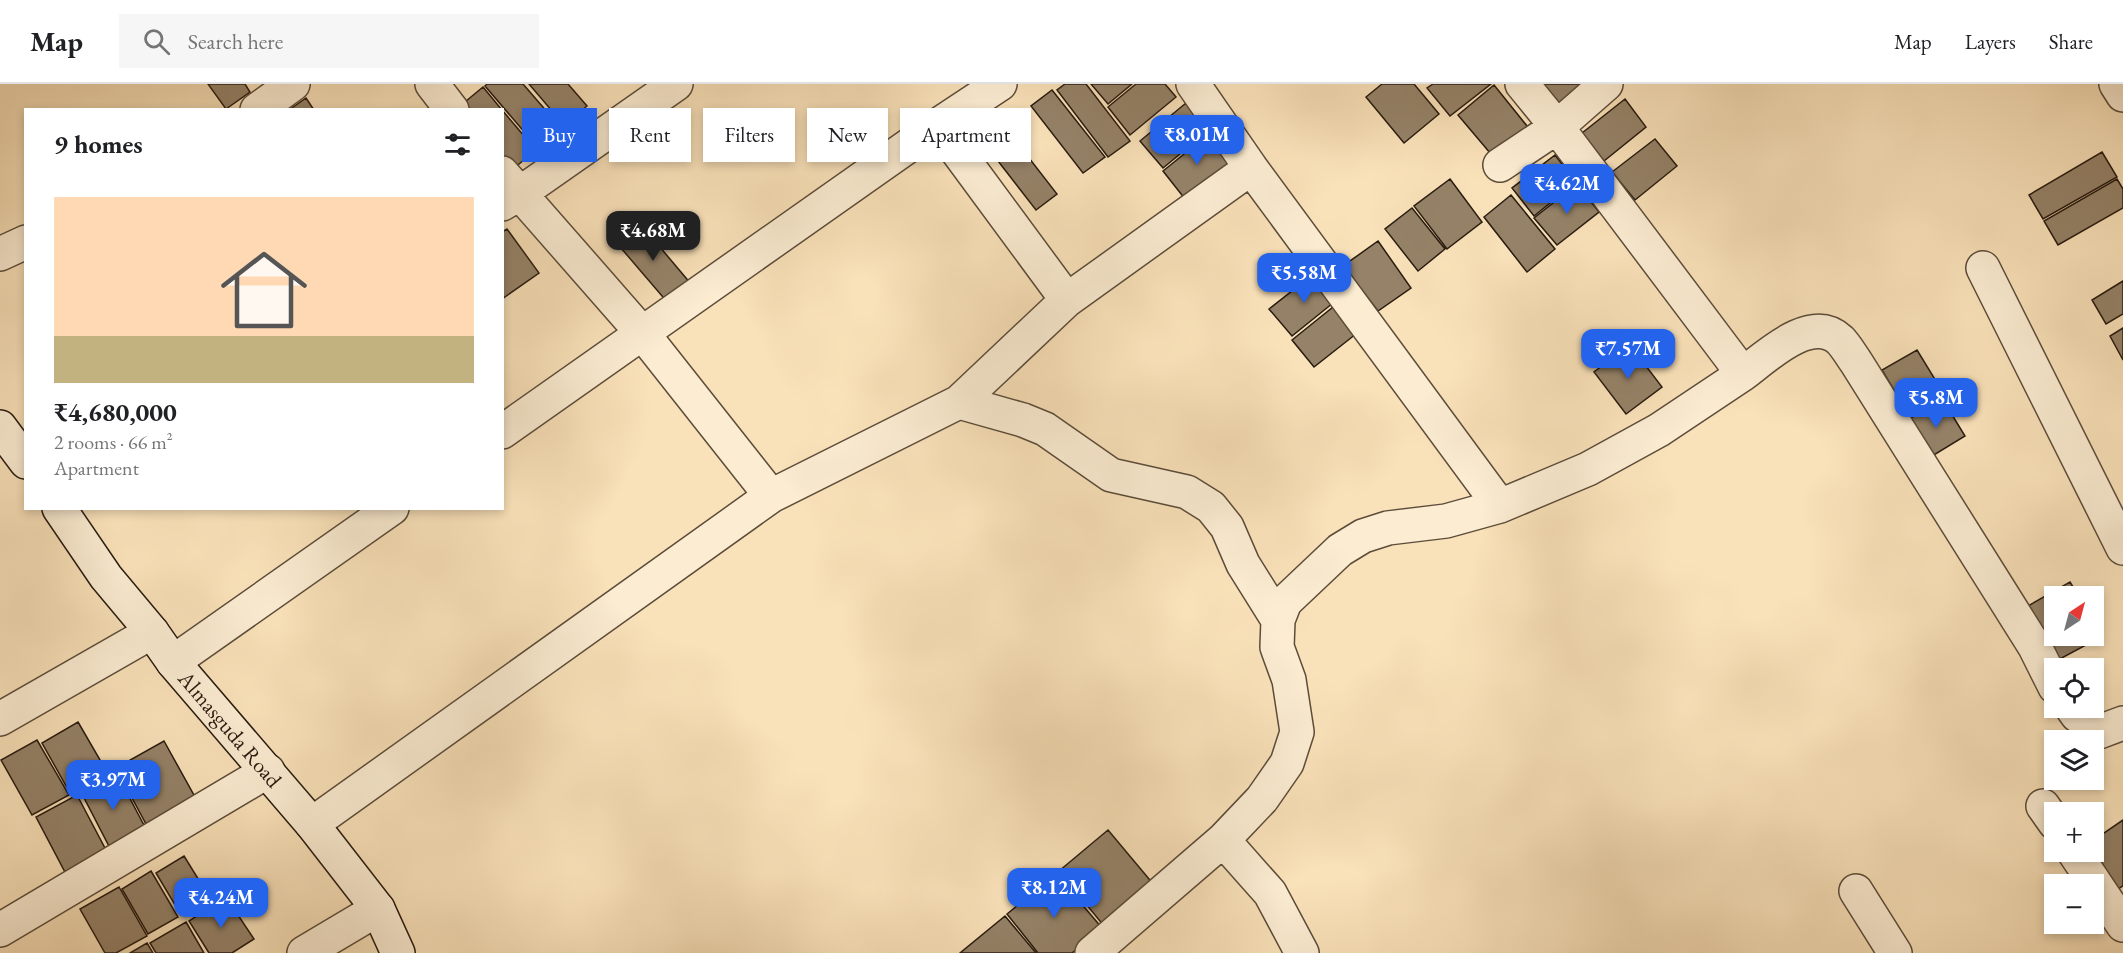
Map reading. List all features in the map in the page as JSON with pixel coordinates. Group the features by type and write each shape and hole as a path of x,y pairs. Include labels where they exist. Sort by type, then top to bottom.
{"street":[{"path":"260,108 293,84"},
{"path":"432,84 450,108"},
{"path":"676,84 508,191 643,334 771,496"},
{"path":"964,108 1000,84"},
{"path":"1193,84 1251,168 1500,506"},
{"path":"1522,84 1743,374"},
{"path":"1500,165 1557,127 1606,84"},
{"path":"2116,84 2123,95"},
{"path":"504,431 900,152"},
{"path":"965,162 1067,300"},
{"path":"312,824 771,496 959,402 1067,300 1251,168"},
{"path":"0,254 24,243"},
{"path":"1983,268 2123,548"},
{"path":"1092,953 1223,840 1262,799 1287,763 1297,732 1289,680 1277,647 1278,620 1285,602 1340,550 1363,536 1388,528 1446,521 1500,506 1588,469 1659,430 1794,337 1820,331 1839,339 1856,362 2035,646 2044,664"},
{"path":"959,402 1023,420 1045,429 1111,475 1187,492 1211,507 1227,527 1243,564 1278,620"},
{"name":"Almasguda Road","path":"60,510 106,577 152,632 173,662 312,824 378,909 398,953"},
{"path":"173,662 389,510"},
{"path":"0,719 152,632"},
{"path":"2083,718 2099,732 2123,723"},
{"path":"0,930 268,771"},
{"path":"1223,840 1270,893 1302,953"},
{"path":"2081,862 2123,925"},
{"path":"1856,891 1895,953"},
{"path":"304,953 378,909"}],"building":[{"path":"208,84 245,84 250,92 225,108"},
{"path":"487,84 523,84 544,108 522,108 522,129 485,86"},
{"path":"529,84 568,84 587,106 585,108 549,108"},
{"path":"1065,84 1086,84 1130,141 1108,157 1057,90"},
{"path":"1091,84 1132,84 1108,104"},
{"path":"1136,84 1165,84 1176,97 1130,135 1108,107"},
{"path":"1382,84 1414,84 1439,114 1404,143 1366,97"},
{"path":"1433,84 1491,84 1450,116 1427,88"},
{"path":"1540,84 1596,84 1562,111"},
{"path":"1494,85 1531,131 1496,160 1458,115"},
{"path":"483,87 500,108 462,108 460,106"},
{"path":"1052,90 1105,157 1083,173 1031,106"},
{"path":"306,98 313,108 292,108"},
{"path":"1625,99 1646,127 1604,161 1582,133"},
{"path":"1186,103 1208,131 1163,168 1140,141"},
{"path":"504,112 522,134 522,162 513,169 504,159"},
{"path":"1209,134 1231,161 1185,199 1163,171"},
{"path":"1655,139 1677,166 1635,200 1612,172"},
{"path":"2102,152 2117,177 2043,219 2029,195"},
{"path":"1555,155 1576,182 1534,216 1512,188"},
{"path":"1031,160 1057,194 1036,210 999,162"},
{"path":"1450,179 1482,222 1447,249 1414,206"},
{"path":"2117,179 2123,189 2123,208 2058,245 2044,221"},
{"path":"1577,184 1599,212 1557,245 1534,218"},
{"path":"1511,195 1555,249 1527,272 1484,217"},
{"path":"1412,208 1445,249 1418,271 1385,229"},
{"path":"638,221 691,284 668,303 615,241"},
{"path":"507,229 539,273 504,298 504,231"},
{"path":"1378,241 1411,288 1378,311 1343,266"},
{"path":"1316,272 1338,299 1292,336 1269,309"},
{"path":"2123,281 2123,314 2106,324 2092,300"},
{"path":"1338,303 1361,330 1314,367 1292,340"},
{"path":"2123,328 2123,360 2110,336"},
{"path":"1630,345 1662,387 1626,414 1594,372"},
{"path":"1917,350 1936,381 1901,402 1882,370"},
{"path":"1943,400 1965,436 1929,458 1907,420"},
{"path":"2044,597 2044,635 2028,606"},
{"path":"2050,646 2084,646 2062,658 2057,658"},
{"path":"78,722 107,772 70,793 42,743"},
{"path":"37,740 69,795 32,815 1,760"},
{"path":"164,741 195,797 146,824 116,768"},
{"path":"116,772 147,831 111,850 80,790"},
{"path":"77,795 107,852 66,874 36,817"},
{"path":"2123,820 2123,886 2118,889 2099,862 2104,862 2104,833"},
{"path":"1108,830 1154,885 1104,926 1059,871"},
{"path":"184,856 210,898 181,915 156,873"},
{"path":"151,871 178,917 148,934 122,889"},
{"path":"1056,874 1102,928 1072,953 1038,953 1007,914"},
{"path":"119,887 147,936 116,953 105,953 80,909"},
{"path":"226,897 254,939 232,953 209,953 189,921"},
{"path":"1005,916 1036,953 960,953"},
{"path":"186,922 204,953 156,953 150,943"},
{"path":"147,943 153,953 130,953"}]}
